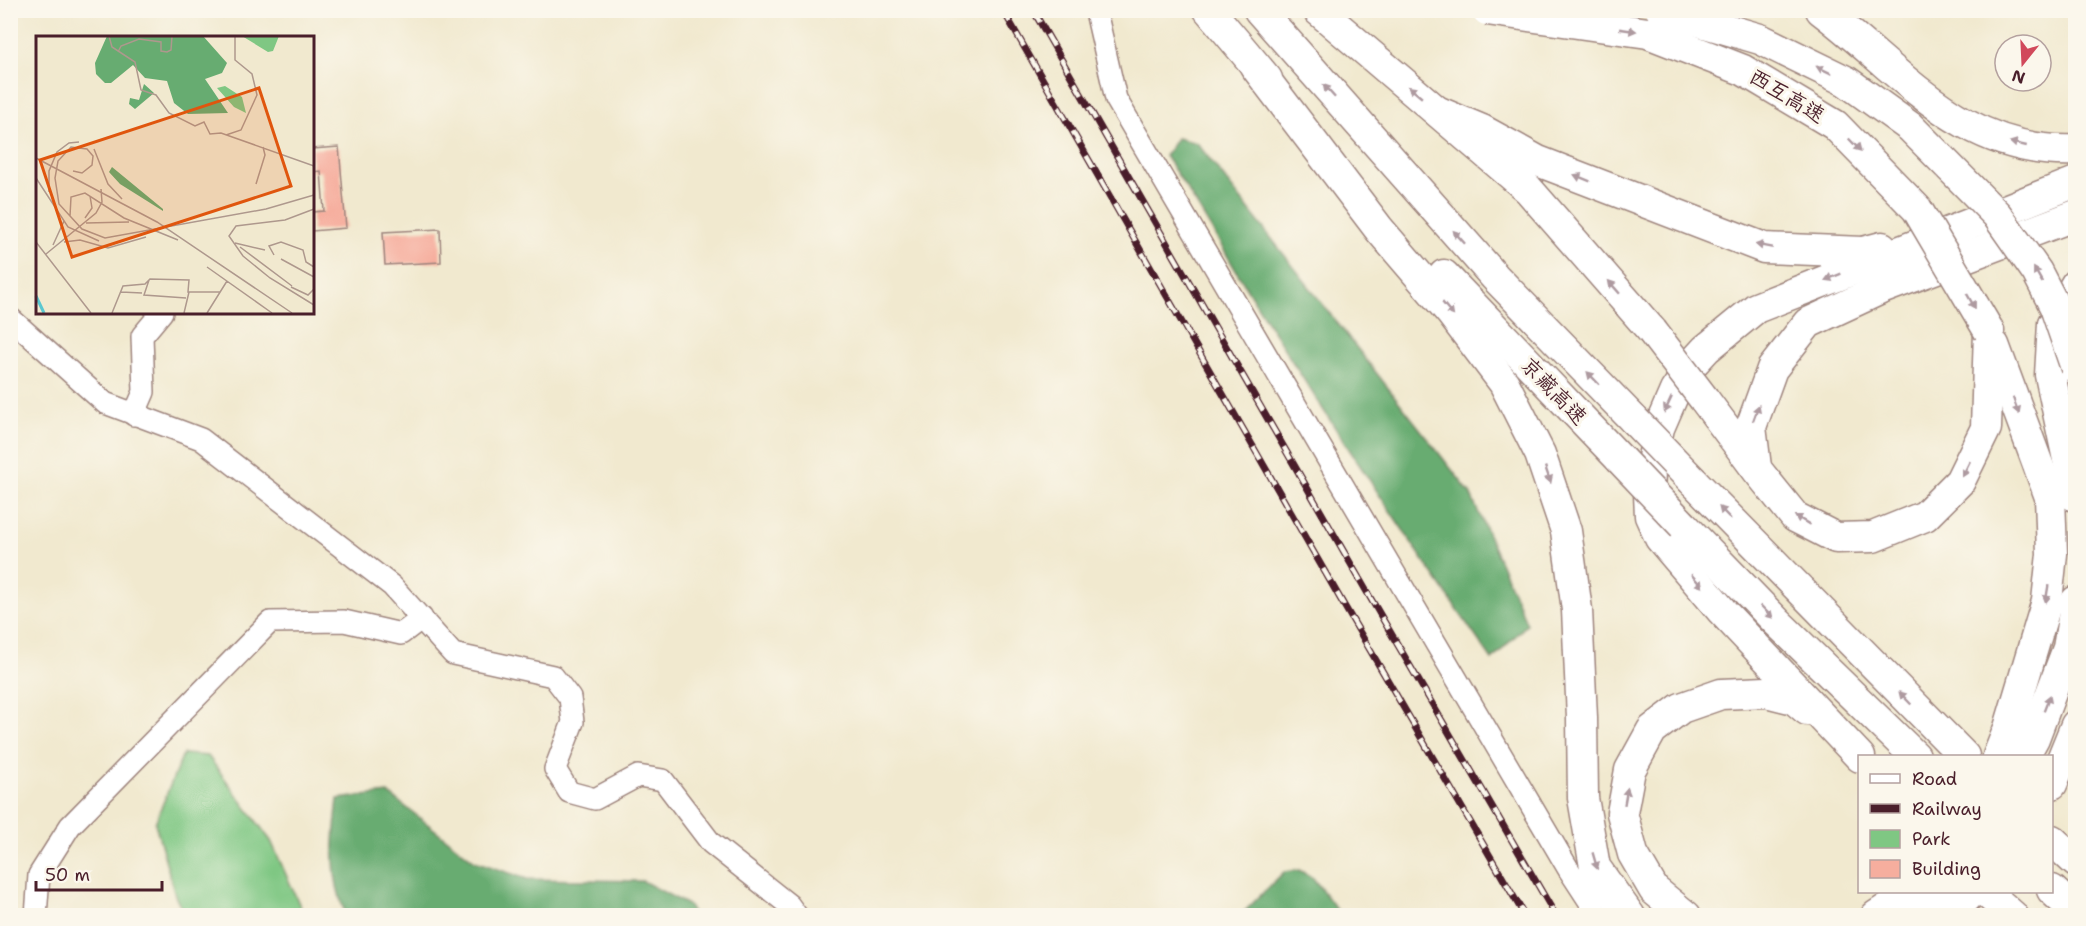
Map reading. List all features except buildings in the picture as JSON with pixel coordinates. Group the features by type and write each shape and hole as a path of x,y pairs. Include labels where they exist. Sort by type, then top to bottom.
{"highway":[{"name":"京藏高速","path":"1209,10 1255,66 1469,303 1777,622 1914,755"},
{"name":"京藏高速","path":"1259,10 1495,277 1955,748"},
{"path":"1318,10 1528,189 1652,331 1756,470 1795,517 1836,538 1873,537 1925,516 1960,481 1986,428 1989,331"},
{"name":"西互高速","path":"1487,10 1648,33 1743,70 1835,125 1917,209 1989,331 2050,496 2052,554 2047,601 2009,728 1998,755"},
{"path":"1661,10 1760,39 1846,81 1910,127 1996,215 2037,272 2055,307 2076,368"},
{"path":"1821,10 1932,102 1967,126 1995,138 2025,146 2045,150 2076,150"},
{"path":"1255,66 1379,229 1451,313 1504,383 1540,454 1566,531 1577,610 1582,798 1595,867 1630,915"},
{"path":"1439,112 1482,130 1538,161 1764,248 1863,252 1966,225"},
{"path":"1850,746 1722,610 1659,538 1650,516 1650,471 1653,449 1667,407 1684,376 1706,349 1756,308 2076,182"},
{"path":"1756,470 1751,427 1772,369 1808,323 1881,289 2076,215"},
{"path":"2076,284 2053,323 2050,375 2076,497"},
{"path":"2025,755 2034,738 2068,648 2076,601"},
{"path":"1580,657 1597,736 1606,824 1632,881 1668,915"},
{"path":"1686,915 1654,890 1633,854 1622,813 1630,770 1652,730 1681,708 1721,693 1766,692 1794,699 1850,746"},
{"path":"2053,782 2076,725"},
{"path":"2053,891 2076,912"},
{"path":"1876,915 1908,893"},
{"path":"1923,915 1940,893"},
{"path":"1948,915 1970,893"},
{"path":"1988,893 2013,915"}],"street":[{"path":"1097,16 1116,99 1557,849 1599,915"},
{"path":"134,415 144,392 142,336 160,314"},
{"path":"10,318 105,403 201,439 392,586 453,654 553,676 570,698 573,722 555,769 569,792 595,799 638,776 663,780 711,843 789,905 797,915"},
{"path":"36,915 39,875 70,826 270,622 344,621 401,634 422,618"}],"green space":[{"path":"1177,138 1197,143 1470,493 1527,624 1492,660 1311,391 1165,156"},
{"path":"183,754 208,756 271,841 304,915 185,915 176,898 155,823"},
{"path":"388,793 475,861 527,879 643,881 688,905 695,915 346,915 337,886 334,858 338,799"},
{"path":"1299,870 1313,878 1341,915 1241,915 1284,872"}],"railway":[{"path":"1003,10 1525,916"},
{"path":"1033,10 1556,916"}]}
